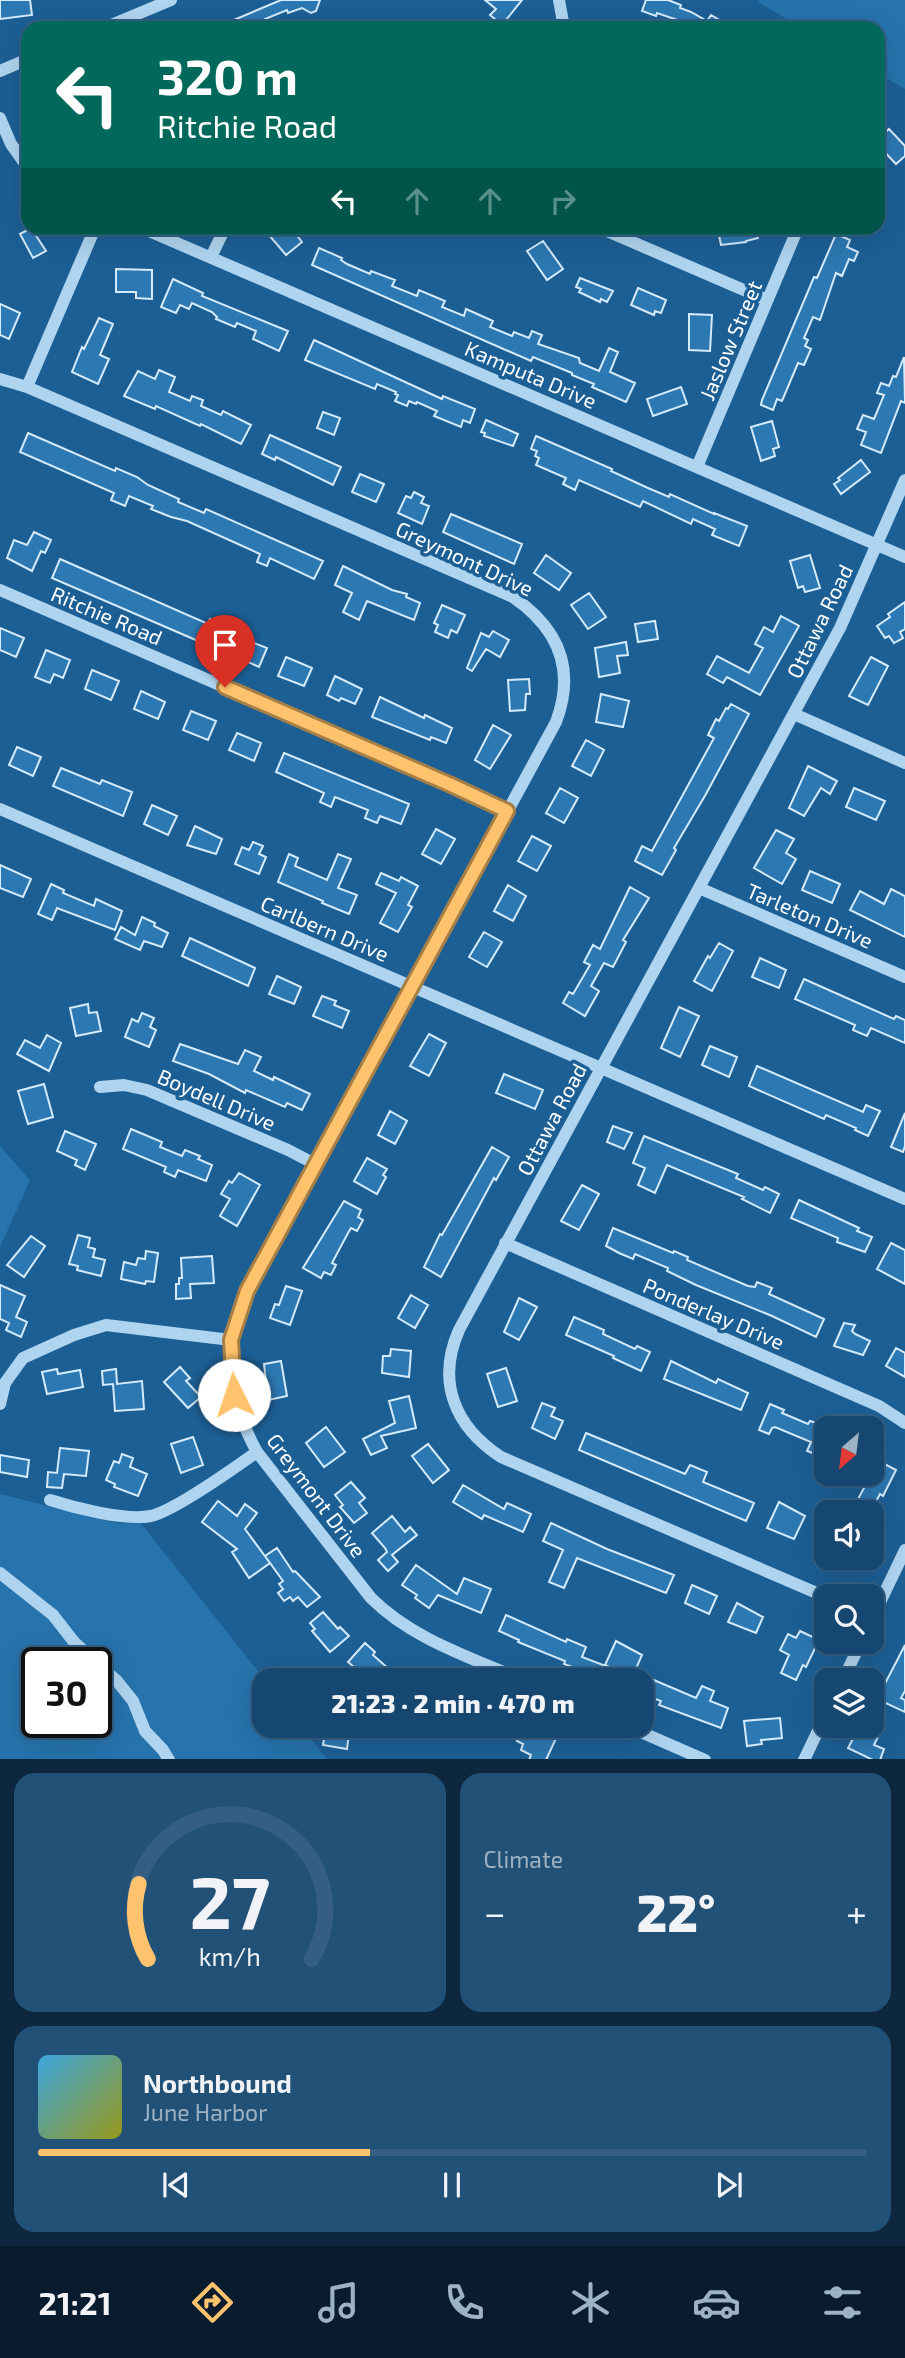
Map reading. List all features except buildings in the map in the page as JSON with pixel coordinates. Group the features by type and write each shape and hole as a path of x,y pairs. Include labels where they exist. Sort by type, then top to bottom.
{"street":[{"path":"121,21 171,0"},
{"path":"559,0 563,21"},
{"path":"0,71 21,62"},
{"path":"0,118 11,144 21,158"},
{"path":"27,387 92,235"},
{"name":"Kamputa Drive","path":"159,235 905,557"},
{"path":"211,257 222,235"},
{"path":"616,235 767,300"},
{"name":"Jaslow Street","path":"696,467 794,235"},
{"name":"Greymont Drive","path":"0,379 27,387 513,597 545,625 557,646 564,669 564,691 556,722 247,1291 231,1340 234,1395 243,1427 257,1452 371,1598 384,1611 425,1638 494,1668"},
{"name":"Ottawa Road","path":"814,1592 501,1457 475,1437 461,1419 453,1400 449,1378 450,1356 459,1330 505,1243 840,628 905,480"},
{"name":"Ritchie Road","path":"0,590 507,811"},
{"path":"794,714 905,763"},
{"name":"Carlbern Drive","path":"0,808 905,1199"},
{"name":"Tarleton Drive","path":"699,888 905,977"},
{"name":"Boydell Drive","path":"100,1087 124,1085 147,1090 315,1164"},
{"name":"Ponderlay Drive","path":"505,1243 879,1406 905,1423"},
{"path":"0,1404 5,1383 23,1358 74,1335 106,1325 231,1340"},
{"path":"50,1500 135,1518 153,1516 257,1452"},
{"path":"884,1593 905,1550"},
{"path":"0,1573 53,1615 74,1642 117,1681 133,1701 145,1731 169,1759"},
{"path":"654,1738 705,1759"},
{"path":"804,1759 814,1738"}],"shaded area":[{"path":"905,0 905,89 885,77 885,21 790,21 758,2"},
{"path":"0,1146 30,1180 0,1247"},
{"path":"0,1494 121,1524 139,1521 255,1668 252,1668 252,1738 310,1738 327,1759 0,1759"}],"route":[{"path":"225,687 507,811 247,1291 231,1340 234,1395"}]}
